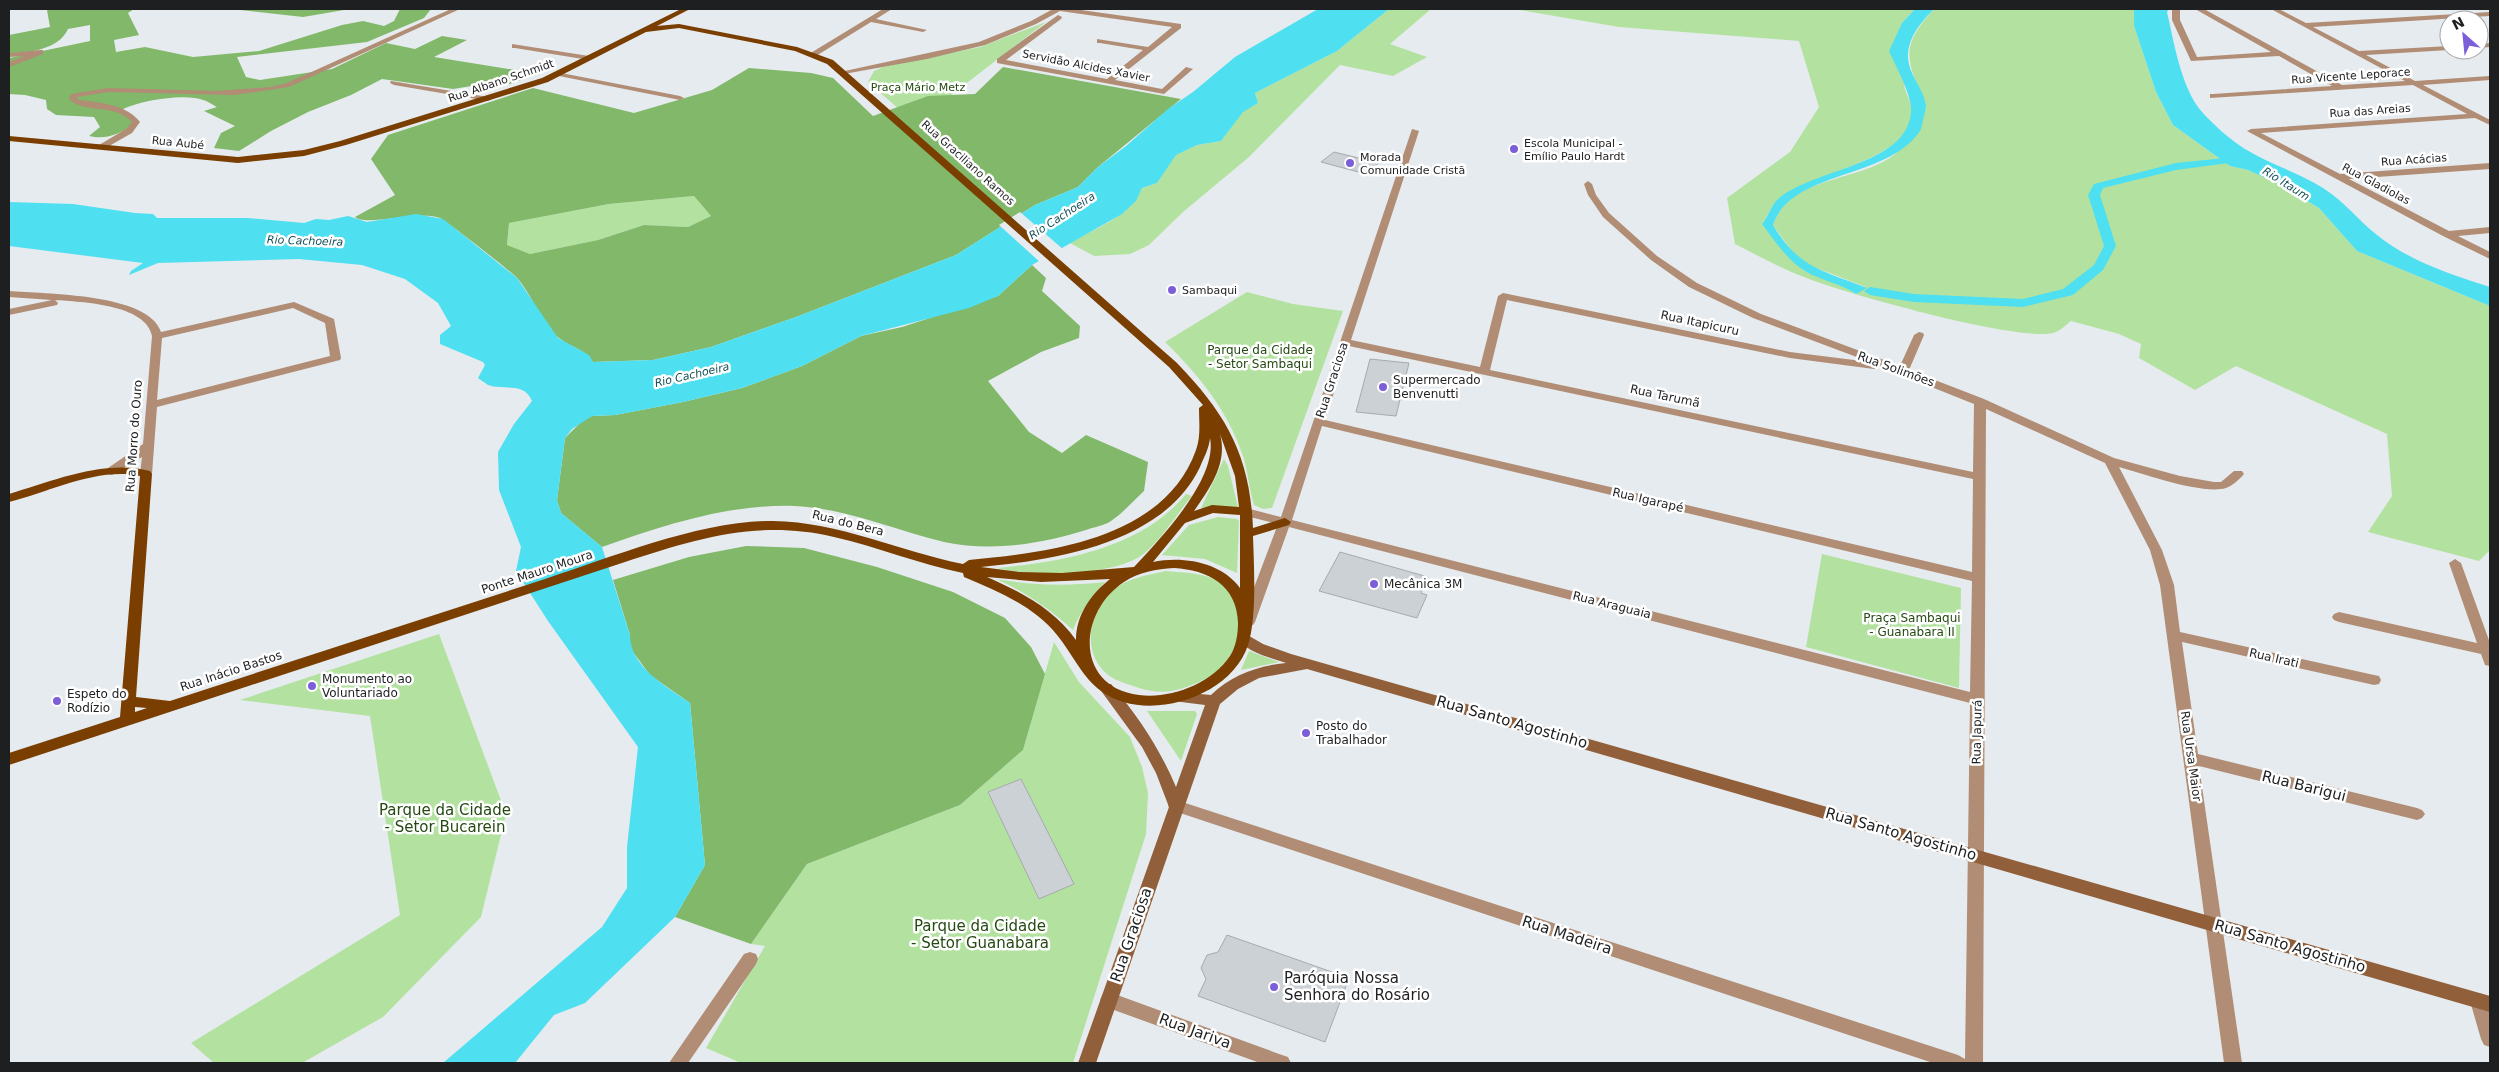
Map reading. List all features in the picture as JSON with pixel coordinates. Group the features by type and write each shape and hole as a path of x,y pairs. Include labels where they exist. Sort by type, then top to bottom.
{"main road":[{"name":"Rua Albano Schmidt","path":"343,143 488,99 559,74 686,9"},
{"path":"674,15 672,20 678,26"},
{"name":"Rua Graciliano Ramos","path":"645,30 678,26 760,40 813,54 844,72 1173,364 1221,424 1231,444 1242,479 1246,512 1245,629"},
{"name":"Rua Aubé","path":"9,139 238,160 304,153 343,143"},
{"name":"Rua Graciliano Ramos","path":"1134,571 1153,555 1212,473 1217,456 1214,428 1199,395"},
{"path":"951,566 998,562 1075,548 1098,542 1132,526 1169,500 1195,468 1202,449 1204,408"},
{"path":"9,498 112,471 137,470 146,474"},
{"name":"Rua Morro do Ouro","path":"127,721 146,474"},
{"path":"1179,521 1212,509 1246,512"},
{"path":"1246,534 1285,522"},
{"name":"Rua do Bera","path":"620,559 705,534 761,526 792,526 827,531 951,566 1035,579 1076,578 1134,571"},
{"name":"Ponte Mauro Moura","path":"463,611 620,559"},
{"path":"1176,806 1170,786 1152,750 1131,718 1085,663 1082,632 1085,620 1108,587 1134,571 1171,564 1207,569 1222,576 1233,586 1241,600 1245,629 1241,652 1229,670 1196,690 1178,697"},
{"name":"Rua do Bera","path":"951,566 1014,595 1049,618 1060,629 1085,663"},
{"name":"Rua Inácio Bastos","path":"9,759 463,611"},
{"name":"Rua Santo Agostinho","path":"1245,629 1271,653 2485,1002"},
{"name":"Rua Santo Agostinho","path":"1229,686 1258,673 1282,667 1312,665"},
{"name":"Rua Graciosa","path":"1086,1063 1214,701 1229,686"},
{"path":"1106,688 1124,698 1142,701 1178,697 1214,701"},
{"path":"95,731 117,714 128,700 161,705 178,704"}],"street":[{"path":"102,147 129,131 136,122 130,115 116,110 77,102 73,99 74,96 83,93 112,90 242,93 274,89 288,85 456,9"},
{"path":"813,54 888,9"},
{"path":"844,72 984,42 1037,22 1062,9 1178,26 1109,81"},
{"name":"Servidão Alcides Xavier","path":"1062,9 1000,61 1164,92 1189,69"},
{"path":"2176,9 2176,20 2194,59 2280,54"},
{"path":"2199,9 2341,88"},
{"path":"2274,9 2490,123"},
{"path":"2306,26 2490,14"},
{"path":"869,20 923,30"},
{"path":"1100,41 1149,49"},
{"path":"515,46 589,58"},
{"path":"2358,53 2439,49"},
{"path":"9,55 40,52 9,65"},
{"path":"559,74 680,98"},
{"name":"Rua Vicente Leporace","path":"2213,96 2490,78"},
{"path":"394,83 488,99"},
{"name":"Rua das Areias","path":"2251,131 2490,115"},
{"name":"Rua Graciosa","path":"1245,629 1285,522 1414,131"},
{"name":"Rua Gladiolas","path":"2251,131 2490,256"},
{"name":"Rua Acácias","path":"2339,177 2490,166"},
{"name":"Rua Solimões","path":"1588,184 1597,204 1612,221 1654,258 1693,285 1757,316 1980,401 2110,461 2179,480 2214,486 2224,485 2238,474"},
{"path":"2446,234 2490,230"},
{"path":"9,294 108,305 135,311 152,322 156,328 157,336 294,305 330,321 336,358 152,405"},
{"name":"Rua Itapicuru","path":"1484,372 1503,296 1790,355 1899,370"},
{"path":"9,312 65,300"},
{"name":"Rua Morro do Ouro","path":"146,474 157,336"},
{"path":"1899,370 1919,336"},
{"name":"Rua Tarumã","path":"1345,342 1979,477"},
{"name":"Rua Japurá","path":"1974,1063 1980,401"},
{"name":"Rua Igarapé","path":"1318,422 1979,578"},
{"path":"112,471 133,458 148,445"},
{"name":"Rua Ursa Maior","path":"2110,461 2163,568 2174,635 2233,1063"},
{"name":"Rua Araguaia","path":"1246,512 1977,699"},
{"path":"2455,563 2488,655"},
{"path":"2339,617 2488,655"},
{"name":"Rua Irati","path":"2174,635 2374,680"},
{"name":"Rua Barigui","path":"2191,758 2418,814"},
{"name":"Rua Madeira","path":"1176,806 1958,1063"},
{"path":"678,1063 750,959"},
{"name":"Rua Jariva","path":"1109,1000 1282,1063"},
{"path":"2485,1002 2490,1039"}],"green space":[{"path":"20,9 134,9 128,13 139,35 114,40 116,52 145,47 193,57 259,51 342,25 363,21 384,26 394,21 400,9 431,9 424,18 367,42 237,57 246,77 260,80 332,69 386,43 415,49 442,36 467,40 434,57 540,74 497,88 478,85 453,89 382,79 351,95 308,112 271,131 239,151 214,148 221,133 235,126 204,111 217,107 207,101 195,98 160,99 136,104 118,112 131,117 133,126 112,136 95,137 89,136 100,127 94,117 56,115 47,109 46,100 25,95 9,94 9,58 90,41 90,25 68,29 58,41 35,51 9,53 9,35 50,27 47,10"},
{"path":"231,9 350,9 303,17"},
{"path":"1389,9 1431,9 1390,44 1427,57 1393,76 1340,65 1249,157 1183,212 1149,245 1130,254 1094,256 1070,243 1121,214 1129,207 1142,188 1157,183 1175,155 1197,145 1221,141 1243,111 1258,103 1255,93 1337,51"},
{"path":"1514,9 1915,9 1902,23 1903,77 1912,110 1908,128 1896,142 1878,154 1810,182 1791,192 1776,202 1762,224 1805,271 1845,287 1856,294 1866,287 1811,266 1794,254 1773,225 1782,208 1795,196 1830,180 1867,169 1884,161 1902,147 1926,105 1911,66 1909,55 1911,45 1915,34 1934,9 2134,9 2134,26 2156,92 2173,125 2230,166 2248,170 2279,184 2319,208 2357,251 2490,306 2490,550 2479,561 2368,532 2392,496 2387,434 2236,366 2195,390 2139,358 2141,344 2119,334 2071,321 2056,332 2038,334 2009,331 1933,315 1854,294 1804,277 1735,244 1727,198 1790,152 1819,107 1799,41 1619,27"},
{"name":"Praça Mário Metz","path":"1046,22 915,123 868,82 874,71 883,67 980,47"},
{"path":"1003,67 1181,99 1098,167 1078,187 1035,205 956,255 796,317 711,347 653,360 593,362 582,351 563,341 553,333 518,279 440,218 419,216 361,220 355,217 395,195 371,159 388,135 533,88 634,113 712,90 749,68 811,73 833,78 873,116 928,96 975,94","holes":["694,196 711,216 688,227 644,225 598,240 530,254 507,245 509,223 609,204"]},
{"path":"694,196 711,216 688,227 644,225 598,240 530,254 507,246 509,223 609,204"},
{"path":"1032,265 1046,278 1042,291 1080,326 1079,338 1041,352 988,381 1029,432 1062,453 1086,435 1148,462 1144,491 1108,523 1034,543 980,546 944,542 832,511 794,506 769,506 745,508 696,517 602,547 561,513 557,500 565,438 582,421 592,416 615,415 742,388 802,366 861,336 902,327 998,296"},
{"name":"Parque da Cidade - Setor Sambaqui","path":"1247,292 1293,304 1343,311 1272,508 1263,509 1254,505 1243,456 1221,409 1201,381 1165,342"},
{"path":"1224,459 1228,466 1238,507 1201,508"},
{"path":"1186,494 1192,496 1164,532 1146,552 1133,560 1116,566 1074,573 1031,573 997,568 1048,562 1099,549 1124,540 1147,528 1168,512"},
{"path":"1218,517 1237,519 1239,521 1237,573 1205,559 1162,555 1189,525"},
{"path":"746,546 804,548 877,567 953,592 1005,618 1031,647 1045,674 1023,750 960,805 807,864 751,944 675,917 705,865 690,703 650,675 630,648 630,635 613,580 689,557"},
{"name":"Praça Sambaqui - Guanabara II","path":"1822,554 1961,588 1959,688 1806,647"},
{"path":"1166,571 1202,575 1221,584 1236,603 1240,625 1235,647 1222,667 1205,679 1184,688 1158,692 1131,686 1107,673 1098,663 1093,652 1091,638 1096,612 1103,600 1113,590 1132,580"},
{"path":"996,579 1051,585 1105,582 1087,604 1073,630 1037,602"},
{"name":"Parque da Cidade - Setor Bucarein","path":"439,634 506,814 481,917 383,1017 302,1063 214,1063 191,1043 400,915 370,716 240,700"},
{"name":"Parque da Cidade - Setor Guanabara","path":"1054,642 1079,682 1130,737 1142,767 1148,793 1146,834 1073,1063 741,1063 706,1048 765,946 751,944 807,864 960,805 1023,750"},
{"path":"1249,651 1279,662 1241,670"},
{"path":"1147,711 1195,711 1197,714 1181,761"}],"water":[{"name":"Rio Cachoeira","path":"1318,9 1389,9 1337,51 1255,93 1258,103 1243,112 1221,141 1197,145 1176,155 1157,183 1142,188 1136,201 1122,214 1032,265 998,296 969,308 861,336 802,366 742,388 615,415 592,416 572,429 565,438 557,500 561,513 602,547 636,657 651,675 690,703 705,865 675,917 585,1003 554,1015 515,1063 443,1063 602,927 627,888 627,847 638,747 548,621 516,571 521,547 499,490 498,452 514,424 532,401 524,391 519,389 488,385 478,378 485,365 483,362 440,344 440,335 451,326 438,303 405,279 362,265 299,259 158,263 129,275 131,271 143,263 9,246 9,202 73,204 153,214 157,218 247,218 304,223 316,219 329,220 348,216 367,222 416,214 443,219 517,278 558,338 589,355 593,362 653,360 711,347 796,317 956,255 1035,205 1078,187 1098,167 1126,146 1168,109 1193,92 1235,57"},
{"path":"1915,9 1934,9 1914,35 1908,54 1912,74 1922,92 1926,105 1920,131 1905,147 1886,159 1819,184 1799,194 1783,207 1773,225 1792,251 1802,259 1825,272 1867,288 1856,294 1799,267 1782,250 1762,224 1776,201 1791,190 1875,156 1893,144 1905,130 1911,106 1889,51 1902,23"},
{"name":"Rio Itaum","path":"2134,9 2169,9 2167,12 2184,78 2195,102 2217,127 2239,145 2254,154 2323,188 2338,199 2377,235 2403,253 2446,272 2490,287 2490,306 2357,251 2319,208 2279,184 2248,170 2230,166 2173,125 2156,92 2134,26"}],"pier":[{"path":"1020,212 1064,250 1041,263 999,225"}],"building":[{"name":"Morada Comunidade Cristã","path":"1334,152 1379,163 1366,174 1321,162"},
{"name":"Supermercado Benvenutti","path":"1370,359 1409,363 1396,416 1356,412"},
{"name":"Mecânica 3M","path":"1340,552 1428,577 1421,593 1427,595 1417,618 1319,591"},
{"path":"1021,779 1074,884 1039,899 988,792"},
{"name":"Paróquia Nossa Senhora do Rosário","path":"1227,935 1349,978 1325,1042 1198,996 1206,979 1201,968 1207,955 1218,952"}],"waterway":[{"path":"1870,291 1914,298 2023,303 2068,292 2099,267 2110,246 2094,195 2098,186 2145,173 2208,162 2225,161"}],"place":[{"name":"Escola Municipal - Emílio Paulo Hardt","path":"1514,149"},
{"name":"Morada Comunidade Cristã","path":"1350,163"},
{"name":"Sambaqui","path":"1172,290"},
{"name":"Supermercado Benvenutti","path":"1383,387"},
{"name":"Mecânica 3M","path":"1374,584"},
{"name":"Monumento ao Voluntariado","path":"312,686"},
{"name":"Espeto do Rodízio","path":"57,701"},
{"name":"Posto do Trabalhador","path":"1306,733"},
{"name":"Paróquia Nossa Senhora do Rosário","path":"1274,987"}]}
